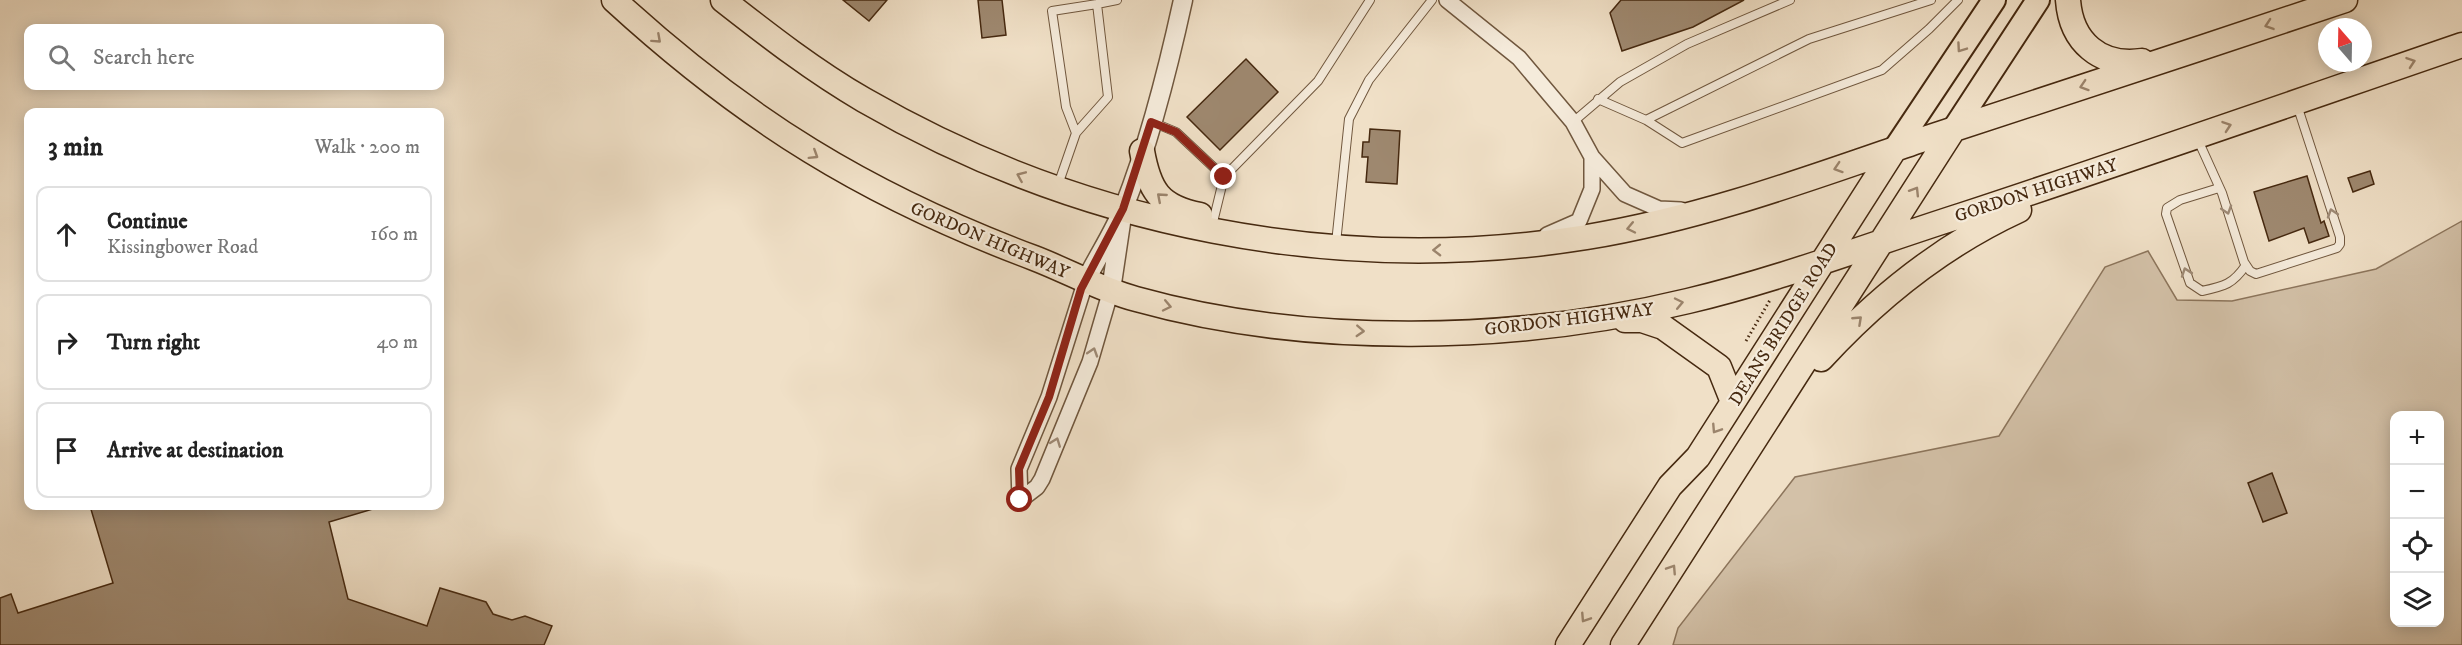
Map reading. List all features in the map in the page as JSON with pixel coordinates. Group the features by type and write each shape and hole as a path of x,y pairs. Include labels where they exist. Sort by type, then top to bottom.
{"highway":[{"name":"GORDON HIGHWAY","path":"614,0 707,81 783,135 837,169 950,226 1132,299 1196,312 1319,329 1411,333 1474,331 1598,319 1690,301 1884,241 2462,45"},
{"path":"723,0 784,47 861,99 974,156 1057,189 1212,232 1336,248 1440,250 1523,245 1617,231 1708,210 2345,0"},
{"path":"2068,0 2072,23 2087,46 2114,62 2126,63 2180,55"},
{"name":"DEANS BRIDGE ROAD","path":"1623,645 1953,130"},
{"name":"DEANS BRIDGE ROAD","path":"1569,644 1670,486 1698,457 1894,150"},
{"path":"1142,152 1148,181 1163,200 1184,212 1336,248"},
{"path":"1774,409 1870,309 1941,253 1974,231 2132,158"},
{"path":"1598,319 1642,320 1663,327 1719,367 1733,402"}],"main road":[{"name":"DEANS BRIDGE ROAD","path":"1894,150 1994,0"},
{"name":"DEANS BRIDGE ROAD","path":"1953,130 2038,0"}],"street":[{"path":"1123,209 1111,290 1090,362 1042,479 1037,487 1020,500 1019,469 1049,397 1086,280 1123,209 1151,122 1183,0"},
{"path":"1447,0 1519,58 1574,122 1592,157 1625,194 1659,209 1708,210"},
{"path":"1523,245 1579,221 1592,189 1592,157"}],"lane":[{"path":"1076,132 1066,108 1052,11 1118,0"},
{"path":"1214,218 1224,177 1318,81 1370,0"},
{"path":"1336,248 1349,119 1369,80 1432,0"},
{"path":"1574,122 1620,82 1687,44 1790,0"},
{"path":"1646,120 1809,39 1931,0"},
{"path":"1598,99 1646,120 1682,143 1882,70 1958,0"},
{"path":"1057,189 1076,132 1108,97 1097,4"},
{"path":"2196,136 2219,189 2246,265 2256,274 2337,248 2340,244 2296,102"},
{"path":"1151,122 1176,132 1224,177"},
{"path":"2219,189 2180,200 2167,208 2166,214 2190,283 2202,291 2217,288 2233,282 2246,265"}],"shaded area":[{"path":"2462,221 2462,645 1673,645 1678,628 1795,477 1999,436 2105,267 2148,251 2177,300 2232,301 2376,269"}],"building":[{"path":"843,0 887,0 869,21"},
{"path":"978,0 1002,0 1006,35 982,38"},
{"path":"1621,0 1744,0 1693,27 1622,51 1610,13"},
{"path":"1246,59 1278,92 1220,150 1187,117"},
{"path":"1370,129 1400,131 1397,184 1366,182 1368,157 1362,157 1363,142 1369,142"},
{"path":"2370,171 2374,184 2353,192 2348,178"},
{"path":"2307,176 2321,223 2324,221 2329,236 2309,243 2304,228 2269,241 2254,192"},
{"path":"2272,473 2287,513 2263,522 2248,483"},
{"path":"91,510 370,510 329,522 348,599 427,626 440,588 486,602 493,614 512,620 525,616 552,626 544,645 0,645 0,598 11,594 18,613 113,583"}],"route":[{"path":"1020,500 1019,469 1049,397 1081,289 1123,209 1151,122 1176,132 1224,177"}]}
